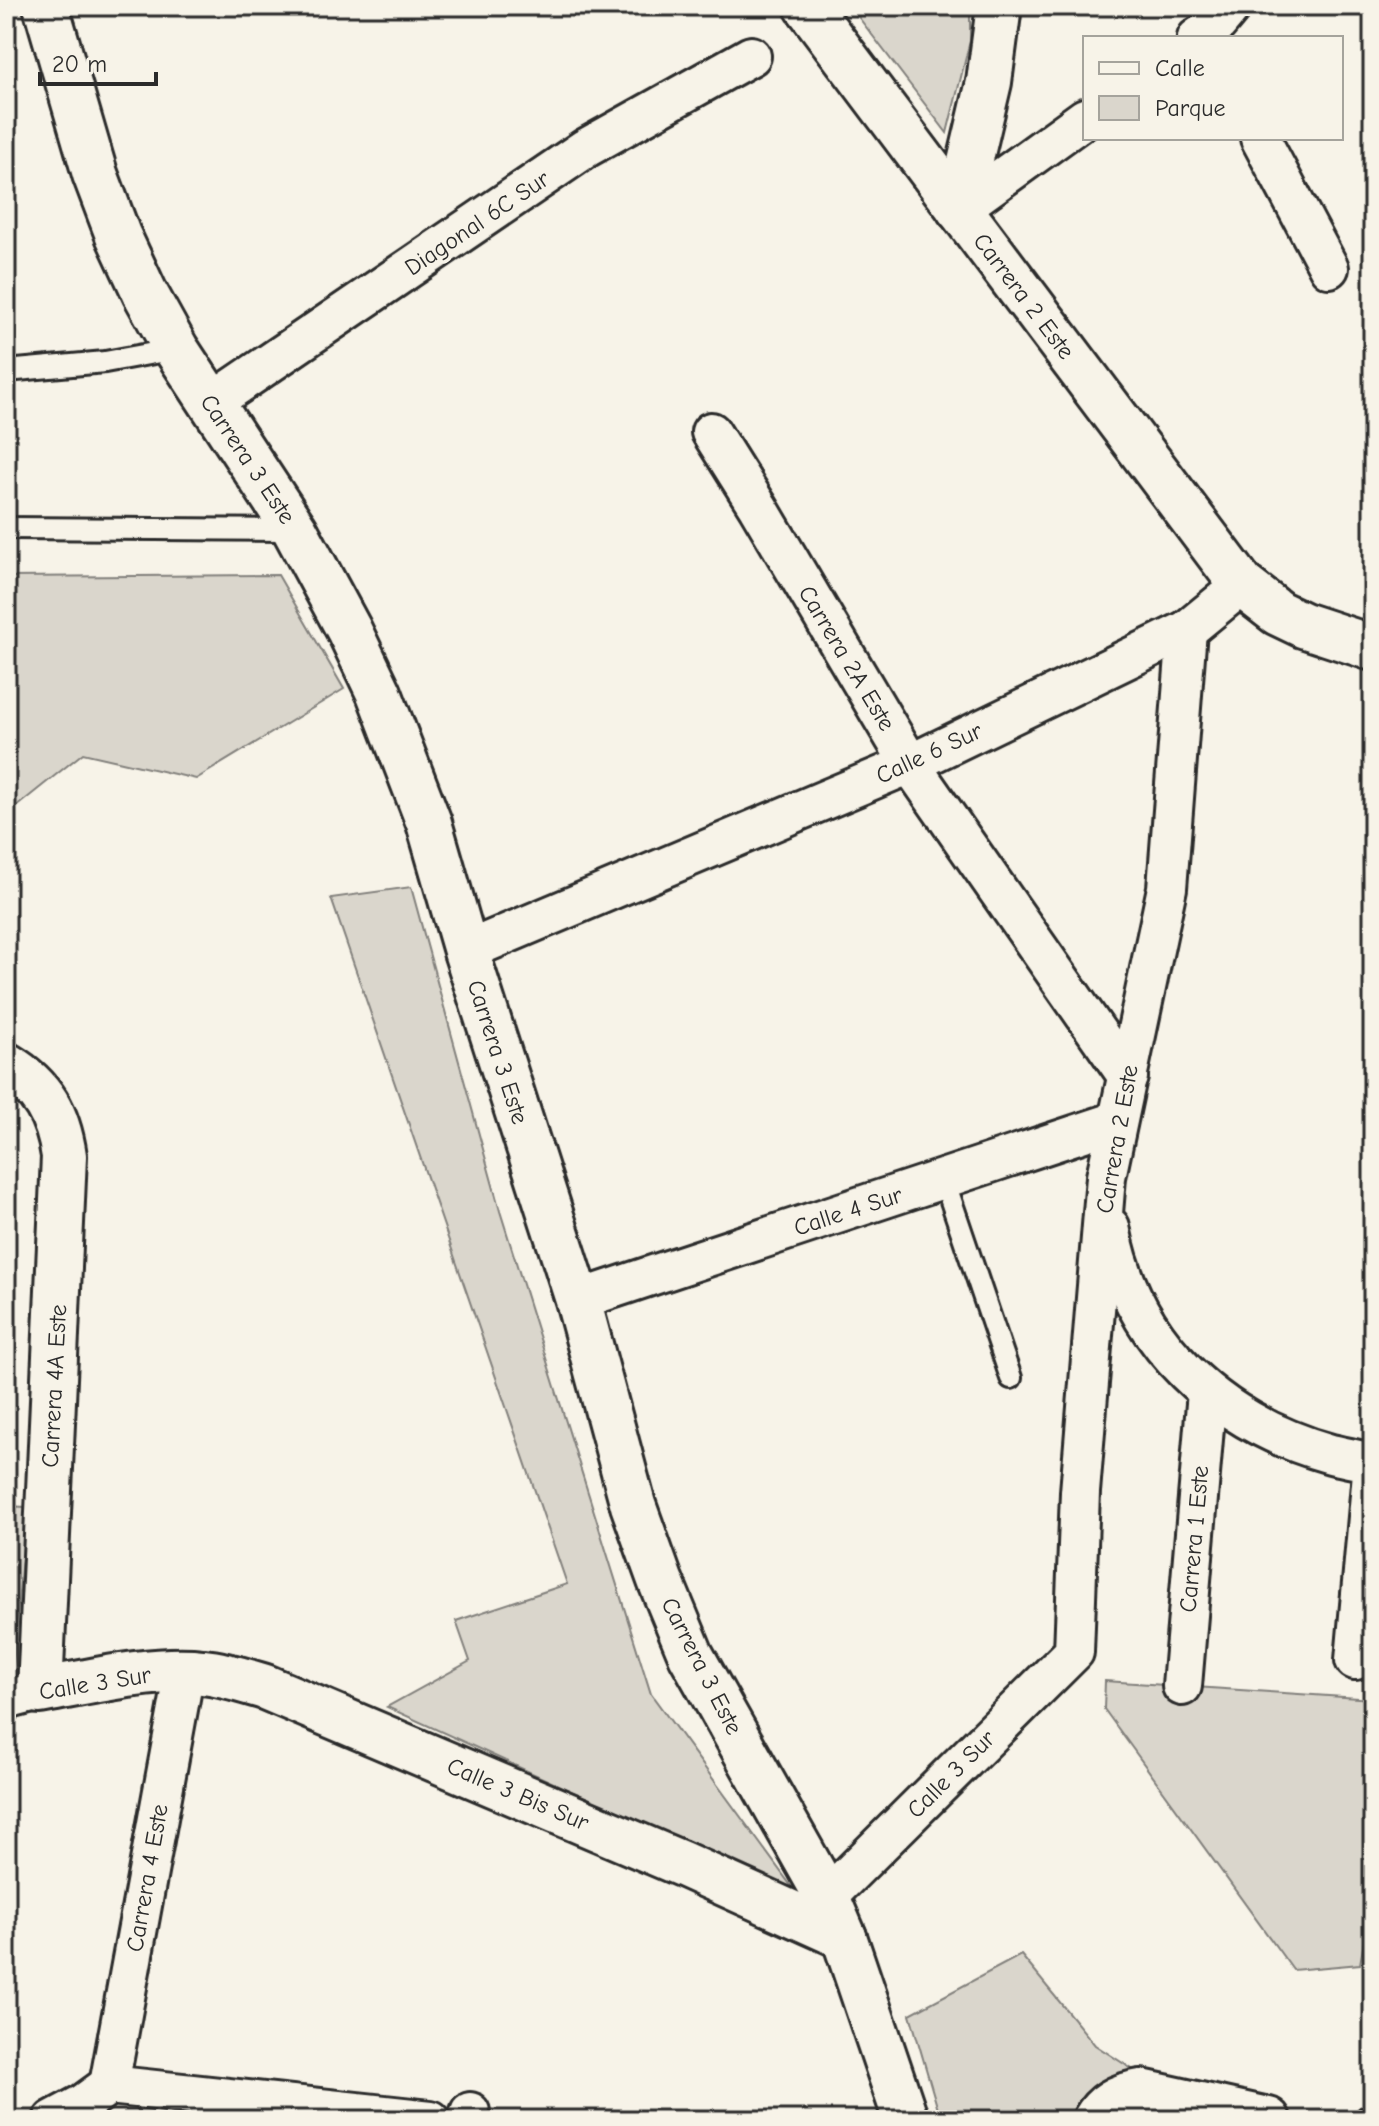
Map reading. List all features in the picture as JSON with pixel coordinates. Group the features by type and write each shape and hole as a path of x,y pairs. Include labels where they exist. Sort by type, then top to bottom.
{"street":[{"name":"Carrera 3 Este","path":"46,6 95,174 118,235 145,293 176,349 295,530 349,630 394,732 429,823 466,951 578,1300 633,1505 660,1580 691,1655 827,1897 844,1937 906,2120"},
{"name":"Carrera 2 Este","path":"807,6 1242,585"},
{"path":"959,209 989,82 999,6"},
{"name":"Diagonal 6C Sur","path":"211,403 586,148 751,56"},
{"path":"959,209 1083,119"},
{"path":"1261,140 1329,268"},
{"name":"Carrera 2A Este","path":"711,432 910,764 1128,1077"},
{"path":"1242,585 1278,613 1303,625 1373,648"},
{"name":"Calle 6 Sur","path":"466,951 910,764 1187,630 1242,585"},
{"name":"Carrera 2 Este","path":"1074,1652 1080,1492 1106,1177 1167,888 1187,630"},
{"name":"Carrera 4A Este","path":"21,1077 56,1120 64,1156 23,1695"},
{"name":"Calle 4 Sur","path":"578,1300 1117,1121"},
{"path":"1106,1177 1107,1210 1123,1276 1137,1307 1175,1362 1207,1392 1261,1426 1330,1453 1373,1462 1355,1660"},
{"name":"Carrera 1 Este","path":"1182,1686 1207,1392"},
{"name":"Calle 3 Sur","path":"827,1897 1074,1652"},
{"name":"Calle 3 Sur","path":"23,1695 148,1674 185,1671"},
{"name":"Calle 3 Bis Sur","path":"185,1671 226,1676 265,1687 682,1864 844,1937"},
{"name":"Carrera 4 Este","path":"109,2085 185,1671"},
{"path":"53,2120 109,2085 431,2120"},
{"path":"1095,2120 1111,2101 1141,2092 1268,2120"}],"lane":[{"path":"6,371 105,362 176,349"},
{"path":"6,528 295,530"},
{"path":"944,1180 1011,1378"}],"green space":[{"path":"850,6 970,6 970,41 947,133"},
{"path":"278,575 344,689 196,779 83,753 6,815 6,577"},
{"path":"411,887 500,1211 651,1694 797,1894 387,1707 470,1661 456,1621 567,1584 331,898"},
{"path":"6,1506 26,1507 12,1679 6,1680"},
{"path":"1105,1681 1373,1699 1373,1892 1360,1964 1293,1970 1104,1709"},
{"path":"1021,1955 1095,2045 1135,2071 1095,2086 1082,2099 1069,2120 941,2120 910,2014"}]}
